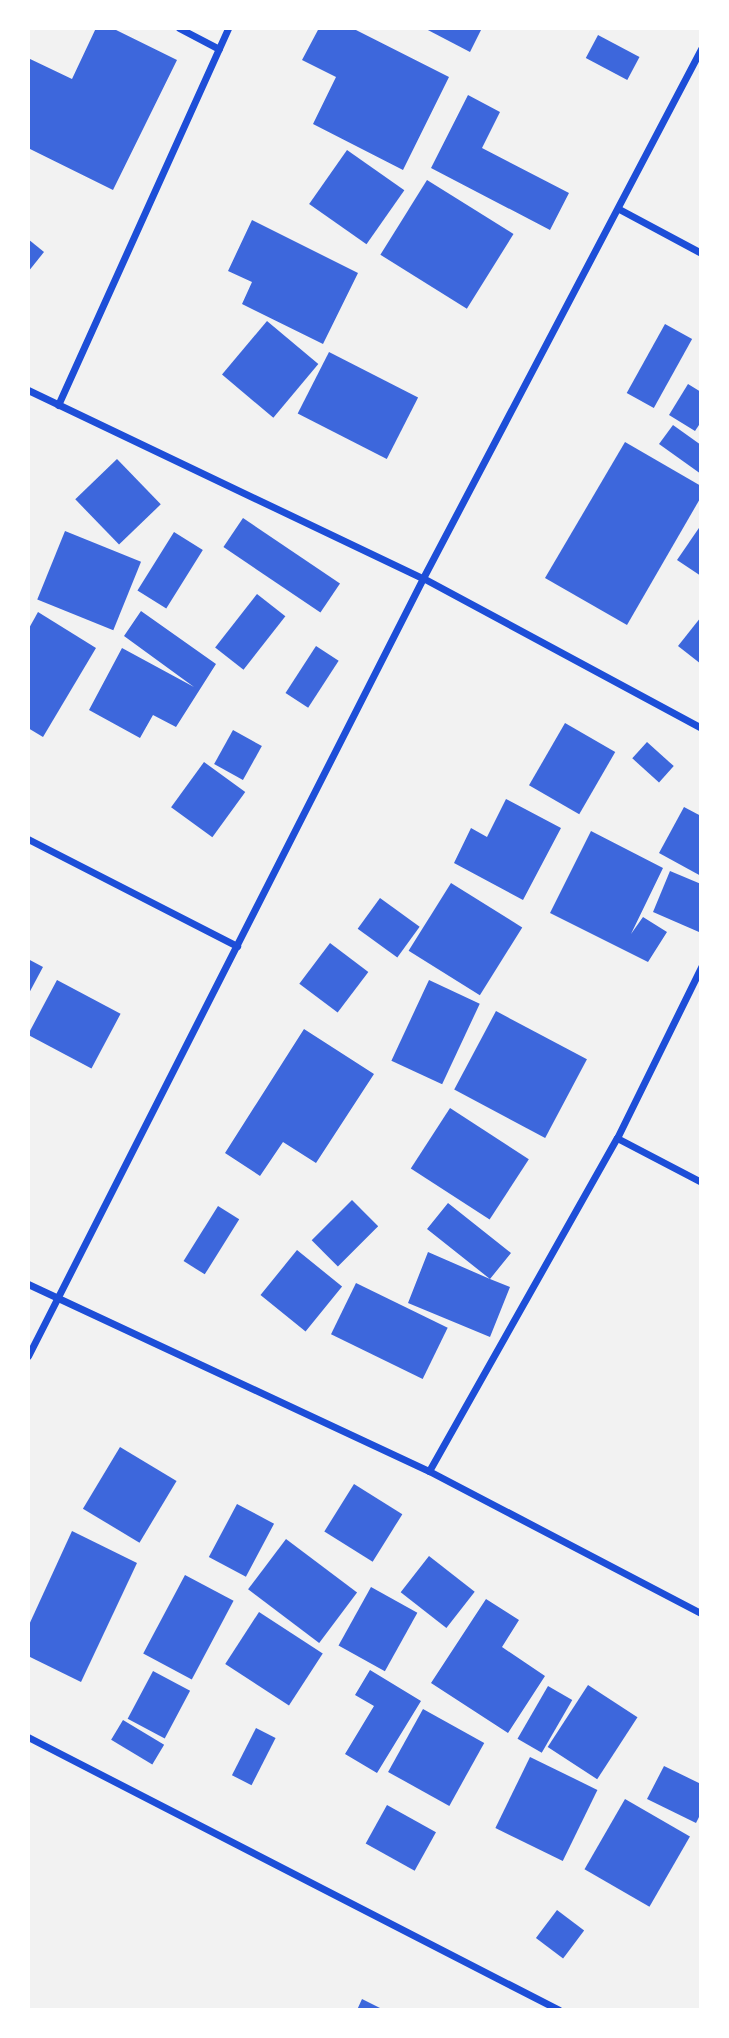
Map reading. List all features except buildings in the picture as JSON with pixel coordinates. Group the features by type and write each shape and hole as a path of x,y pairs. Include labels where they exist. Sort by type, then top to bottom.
{"street":[{"path":"179,28 219,49"},
{"path":"58,405 228,28"},
{"path":"28,1356 422,578 619,209 701,49"},
{"path":"619,209 701,253"},
{"path":"28,390 422,578 701,728"},
{"path":"28,839 237,946"},
{"path":"429,1472 617,1138 701,967"},
{"path":"617,1138 701,1182"},
{"path":"28,1284 429,1472 701,1613"},
{"path":"28,1737 559,2010"}]}
